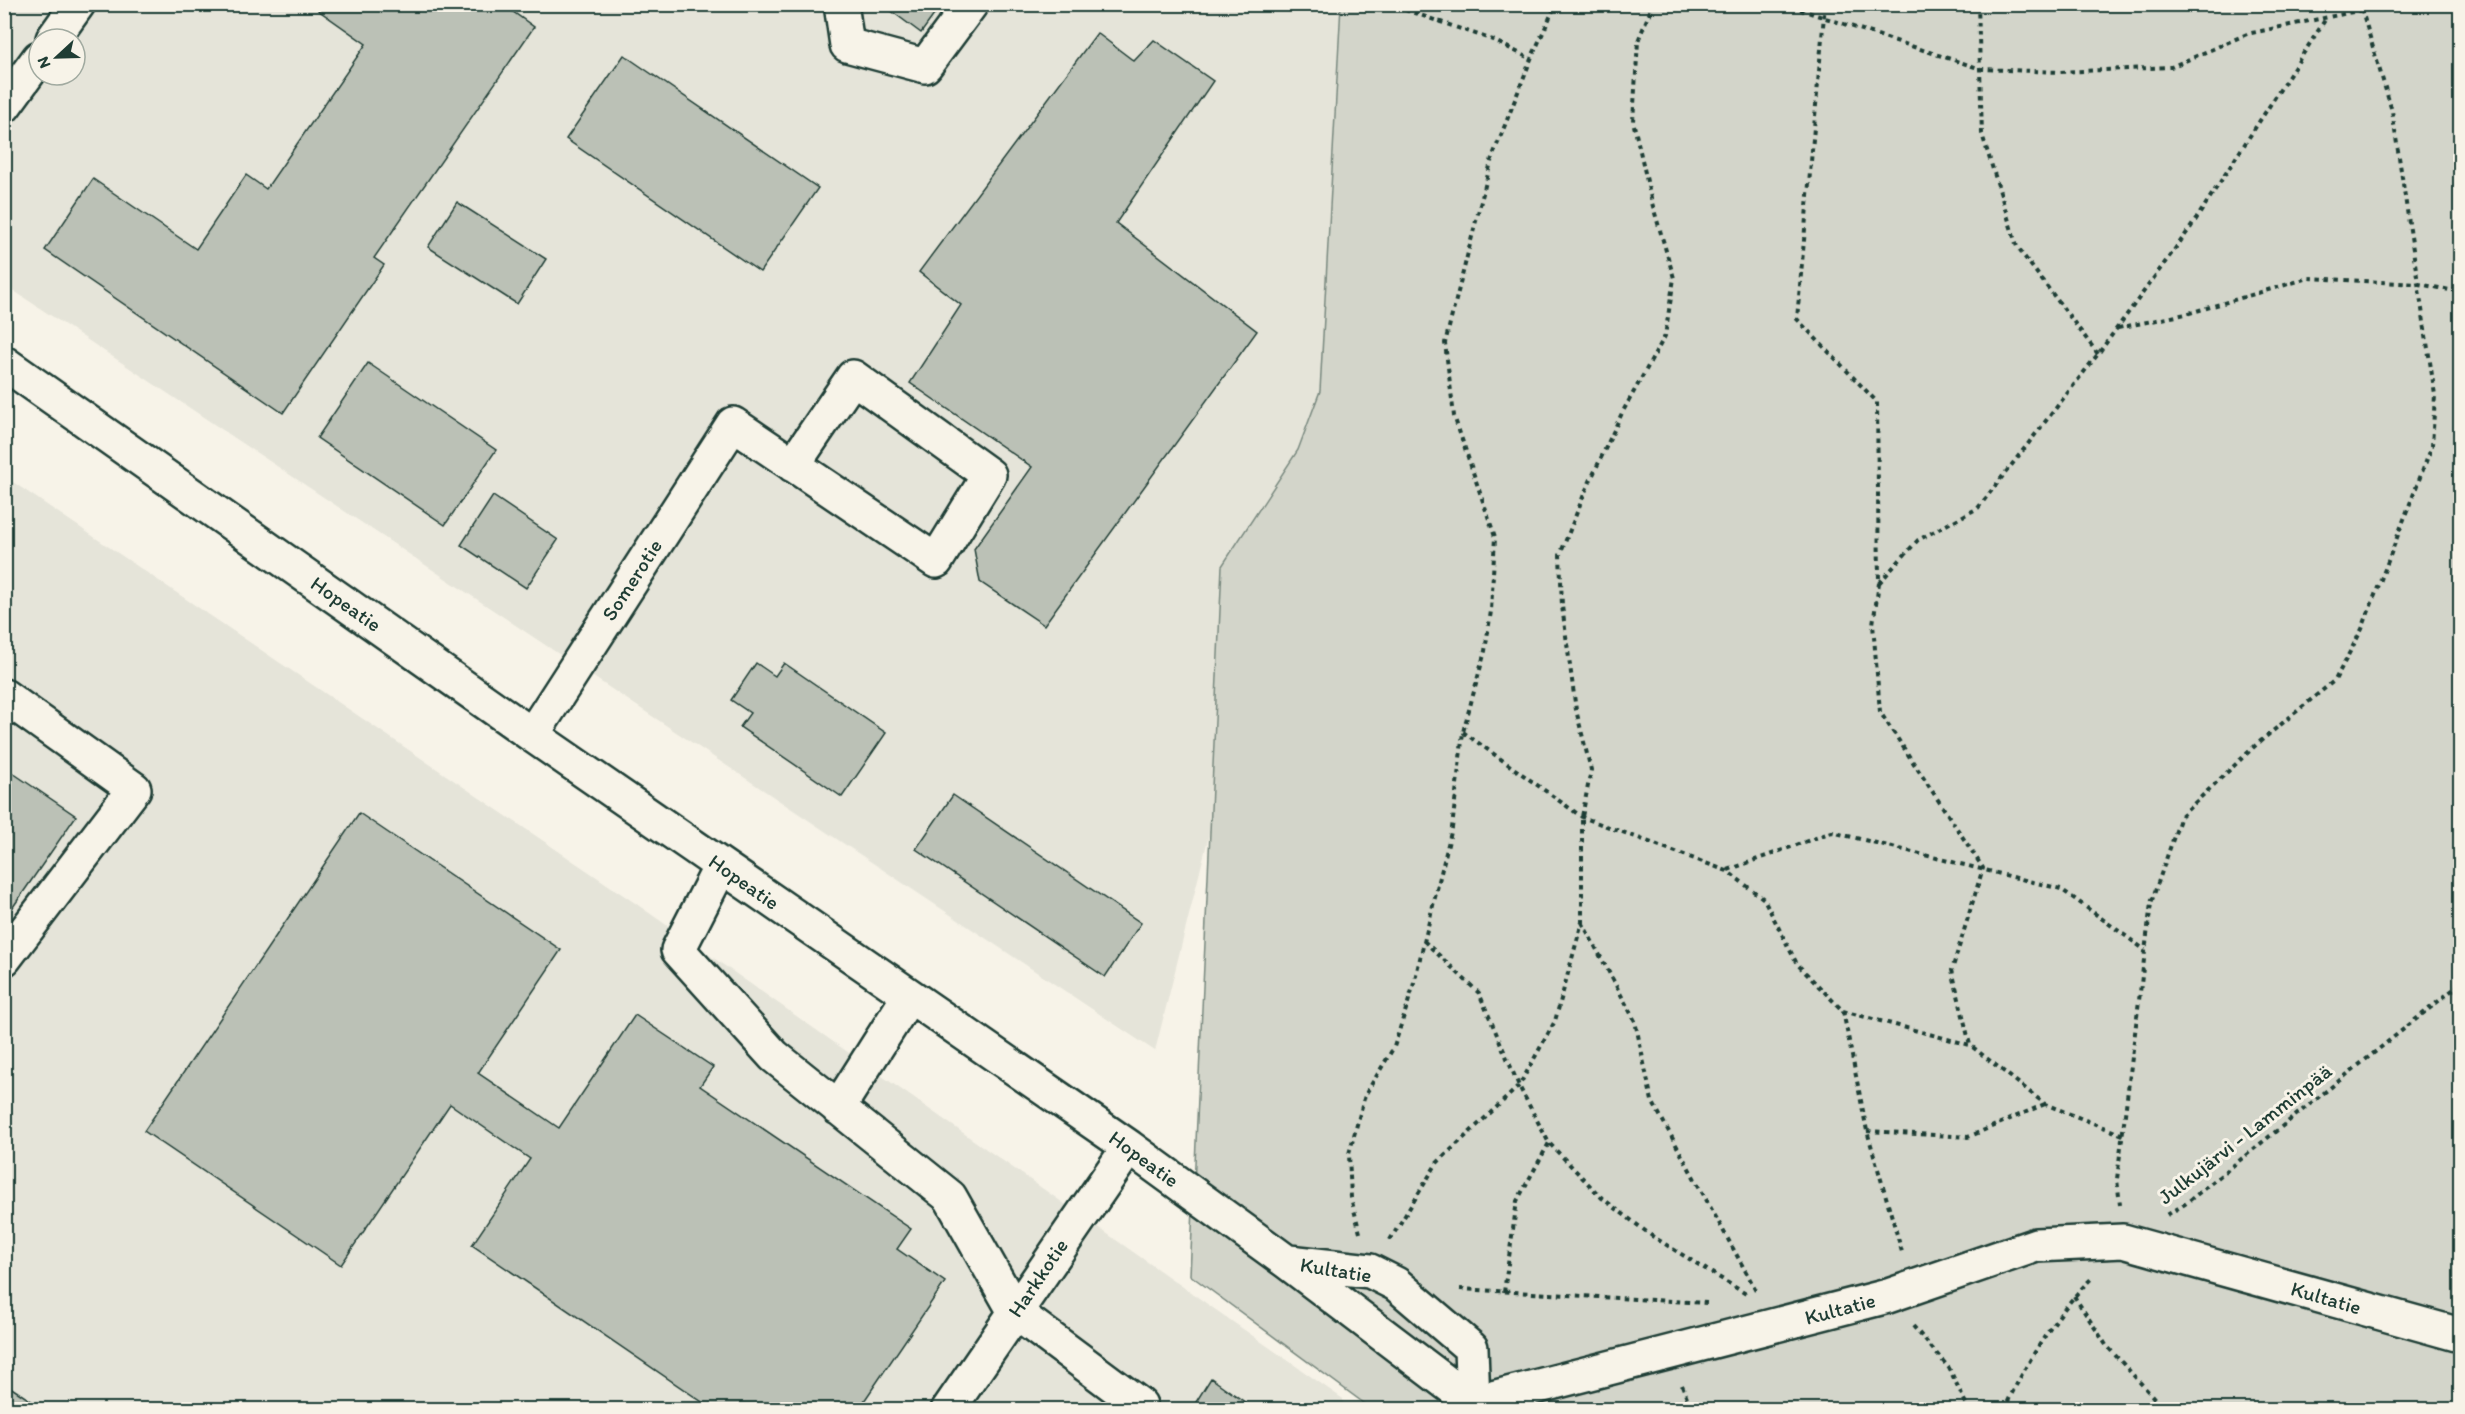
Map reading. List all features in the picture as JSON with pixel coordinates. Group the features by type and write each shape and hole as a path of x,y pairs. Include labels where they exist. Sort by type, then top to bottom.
{"street":[{"path":"62,27 78,4"},
{"path":"841,4 847,45 925,66 971,4"},
{"path":"4,106 27,74"},
{"name":"Hopeatie","path":"4,363 532,735 1128,1147 1287,1262 1475,1406"},
{"path":"853,377 989,475 936,561 793,465 853,377"},
{"name":"Somerotie","path":"532,735 733,424 793,465"},
{"path":"4,696 134,789 4,959"},
{"path":"721,866 678,950 774,1056 950,1197 1015,1312 1140,1405"},
{"path":"838,1108 909,996"},
{"name":"Harkkotie","path":"948,1410 1128,1147"},
{"name":"Kultatie","path":"1287,1262 1383,1277 1471,1348 1475,1406 1900,1292 2036,1245 2123,1241 2460,1335"}],"path":[{"path":"1389,4 1493,40 1531,59"},
{"path":"1383,1277 1351,1198 1349,1154 1365,1095 1394,1047 1424,941 1452,828 1463,732 1485,651 1491,611 1495,537 1454,416 1445,343 1492,158 1531,59 1556,4"},
{"path":"1383,1277 1437,1162 1519,1086 1555,1021 1582,922 1582,817 1591,770 1575,698 1562,606 1560,555 1585,492 1622,413 1665,336 1674,278 1652,203 1633,121 1638,41 1653,4"},
{"path":"1783,4 1981,69 2060,72 2171,67 2247,34 2327,17 2361,7 2392,111 2435,395 2432,446 2362,629 2335,680 2257,744 2181,816 2151,903 2118,1179 2123,1241"},
{"path":"1825,4 1797,319 1877,402 1879,583 1874,624 1880,711 1983,868"},
{"path":"1978,4 1982,134 2017,247 2098,354"},
{"path":"1879,583 1918,540 1978,508 2098,354 2191,227 2327,17"},
{"path":"2117,328 2186,314 2309,278 2419,284 2460,292"},
{"path":"1463,732 1582,817 1727,871 1764,899 1797,964 1843,1011 1970,1045 2046,1104 2123,1135"},
{"path":"1727,871 1832,832 2061,889 2145,950"},
{"path":"1970,1045 1952,970 1983,868"},
{"path":"1424,941 1479,993 1519,1086 1549,1143 1602,1198 1652,1236 1757,1298 1652,1101 1635,1021 1582,922"},
{"name":"Julkujärvi - Lamminpää","path":"2004,1410 2014,1388 2073,1296 2099,1273 2123,1241 2185,1204 2460,984"},
{"path":"1843,1011 1900,1292 1949,1368 1969,1410"},
{"path":"1867,1131 1968,1137 2046,1104"},
{"path":"1504,1292 1516,1202 1549,1143"},
{"path":"1383,1277 1504,1292 1717,1303"},
{"path":"2073,1296 2106,1345 2165,1410"}],"shaded area":[{"path":"4,5 1341,5 1320,391 1155,1051 5,285"},
{"path":"1341,5 2460,5 2460,1409 1372,1409 1190,1275 1222,566 1298,450 1320,391"},
{"path":"4,476 635,903 1343,1399 1343,1409 5,1409"}],"building":[{"path":"322,4 502,4 534,27 374,258 384,265 283,413 45,250 93,179 196,249 246,175 266,189 366,44 318,10"},
{"path":"882,4 942,4 921,33"},
{"path":"1097,33 1134,61 1154,40 1213,81 1116,223 1257,331 1044,625 980,582 974,549 1032,467 910,383 961,305 919,272"},
{"path":"624,55 818,188 760,272 566,139"},
{"path":"457,202 546,259 517,304 428,247"},
{"path":"368,363 496,450 445,525 317,438"},
{"path":"493,496 558,540 526,588 461,545"},
{"path":"756,663 775,676 784,663 886,733 842,797 740,727 750,713 731,700"},
{"path":"4,767 76,816 4,920"},
{"path":"953,795 1141,923 1105,977 916,849"},
{"path":"359,813 561,950 478,1073 559,1128 635,1015 713,1067 700,1086 911,1229 897,1249 945,1282 858,1410 714,1410 472,1245 530,1159 450,1104 341,1265 144,1131"},
{"path":"1211,1378 1256,1410 1191,1410"},
{"path":"4,1383 45,1410 4,1410"}]}
